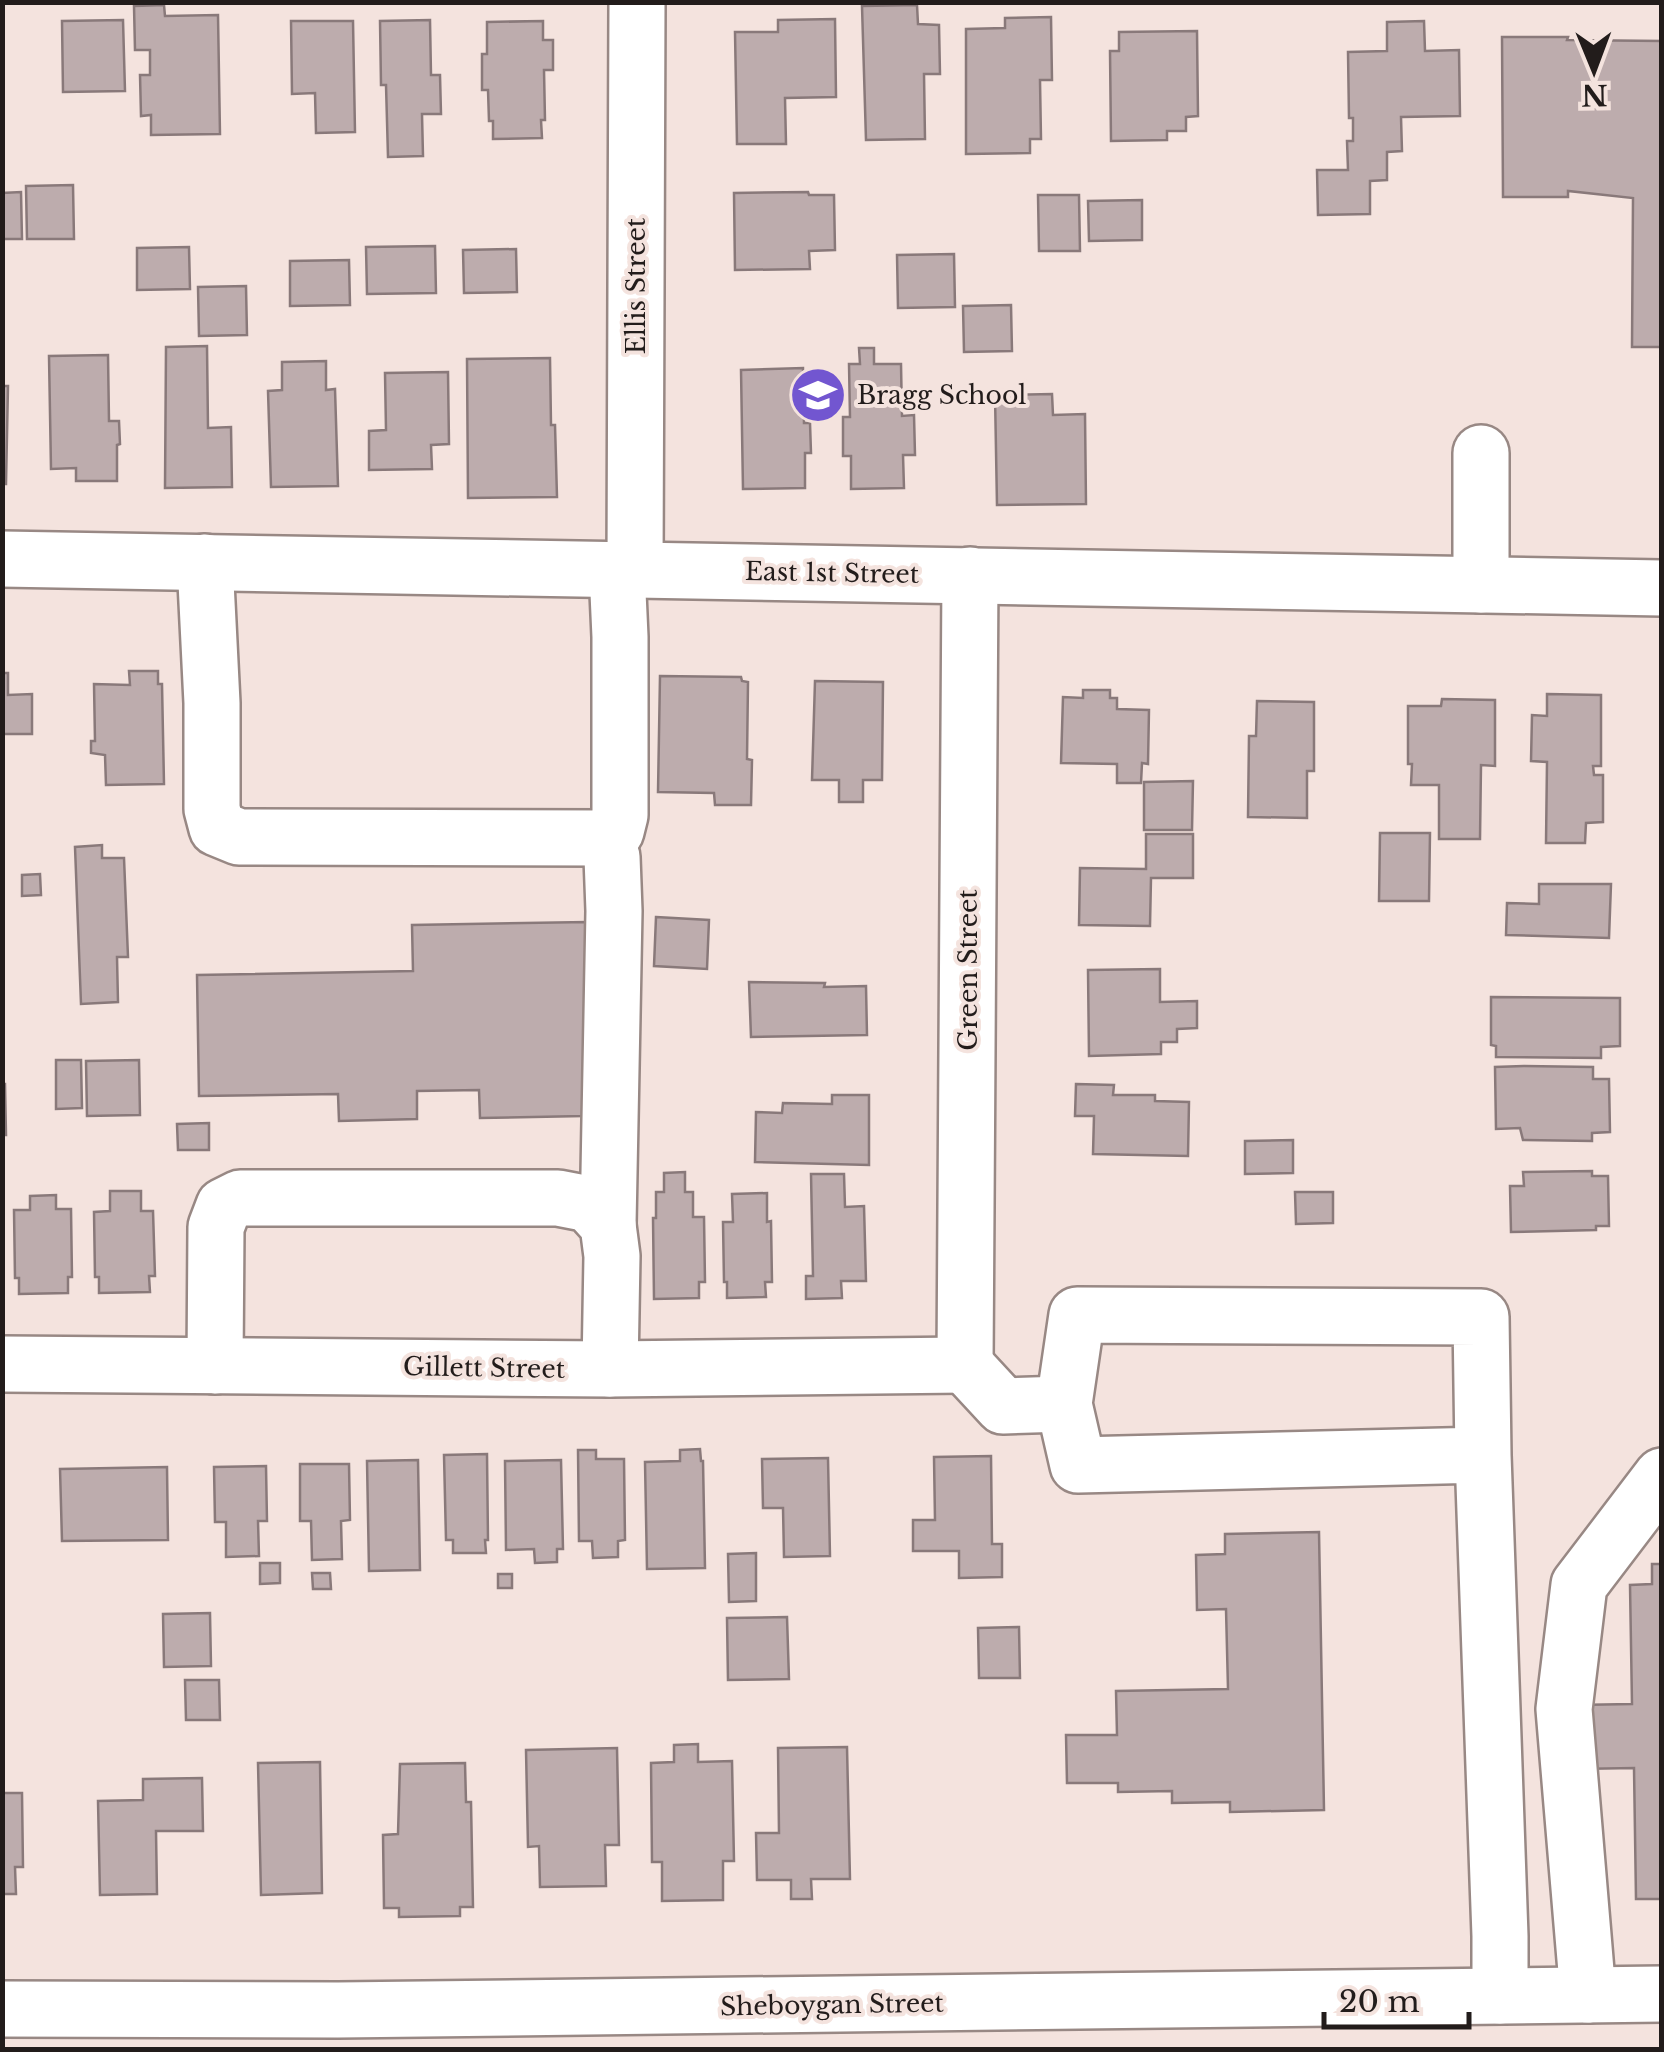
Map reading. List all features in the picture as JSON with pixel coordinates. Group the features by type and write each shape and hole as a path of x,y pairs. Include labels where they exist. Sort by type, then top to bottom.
{"street":[{"name":"Ellis Street","path":"604,838 616,831 620,815 620,637 626,570 638,2"},
{"path":"1480,453 1480,585"},
{"name":"East 1st Street","path":"2,559 1662,588"},
{"path":"206,562 212,809 217,828 239,836 604,838 612,857 614,911 608,1225 612,1256 610,1369"},
{"name":"Green Street","path":"965,1366 970,576"},
{"path":"215,1366 216,1227 224,1206 240,1198 558,1198 589,1204 608,1225"},
{"path":"1483,1455 1078,1465 1064,1404 1077,1315 1480,1317 1500,1996"},
{"name":"Gillett Street","path":"2,1364 610,1369 965,1366"},
{"path":"965,1366 1003,1406 1064,1404"},
{"path":"1588,1995 1564,1709 1579,1585 1662,1476"},
{"name":"Sheboygan Street","path":"2,2009 338,2010 1662,1994"}],"building":[{"path":"164,5 165,16 218,15 220,134 151,135 151,115 141,116 140,75 150,75 150,50 135,50 134,6"},
{"path":"917,5 918,24 939,25 940,74 924,74 925,139 866,140 862,6"},
{"path":"1051,17 1052,80 1040,80 1041,139 1030,139 1030,153 966,154 966,29 1005,28 1005,18"},
{"path":"835,19 836,97 785,98 786,144 737,144 735,32 778,32 778,20"},
{"path":"123,20 125,91 63,92 62,21"},
{"path":"430,20 431,75 440,75 441,114 422,114 423,156 388,157 380,21"},
{"path":"291,21 353,21 355,132 316,133 315,93 292,94"},
{"path":"543,21 543,40 553,40 553,70 544,70 542,138 493,139 488,90 482,90 487,22"},
{"path":"1424,21 1425,51 1459,50 1460,116 1401,117 1402,151 1387,152 1387,180 1370,181 1370,214 1318,215 1317,170 1348,170 1347,141 1353,141 1353,118 1349,118 1348,52 1387,51 1387,22"},
{"path":"1197,31 1198,116 1186,117 1186,131 1167,131 1167,140 1111,141 1110,51 1119,51 1119,32"},
{"path":"1502,37 1662,41 1662,347 1632,347 1633,198 1568,191 1568,197 1503,197"},
{"path":"73,185 74,239 27,239 26,186"},
{"path":"21,192 22,239 2,239 2,193"},
{"path":"734,193 834,195 835,250 809,251 810,269 735,270"},
{"path":"1038,195 1079,195 1080,251 1039,251"},
{"path":"1142,200 1142,240 1089,241 1088,201"},
{"path":"435,246 436,293 367,294 366,247"},
{"path":"189,247 190,289 137,290 137,248"},
{"path":"516,249 517,292 464,293 463,250"},
{"path":"954,254 955,307 898,308 897,255"},
{"path":"349,260 350,305 290,306 290,261"},
{"path":"246,286 247,335 199,336 198,287"},
{"path":"1011,305 1012,351 964,352 963,306"},
{"path":"207,346 208,428 231,427 232,487 165,488 166,347"},
{"path":"859,348 874,348 874,364 901,364 902,416 914,415 915,455 903,455 904,488 851,489 851,456 843,456 843,417 850,417 849,364 860,364"},
{"path":"108,355 109,421 119,421 117,481 76,481 76,468 51,469 49,356"},
{"path":"550,358 557,497 468,498 467,359"},
{"path":"326,361 326,390 335,389 338,486 271,487 268,391 282,390 282,362"},
{"path":"803,368 804,423 810,423 811,453 805,453 805,488 743,489 741,370"},
{"path":"448,372 449,444 431,445 432,469 369,470 369,431 386,430 385,373"},
{"path":"2,386 8,386 6,484 2,484"},
{"path":"1052,394 1053,415 1085,414 1086,504 997,505 995,395"},
{"path":"129,671 158,671 158,684 162,684 164,784 106,785 105,755 91,753 91,741 95,741 94,684 130,685"},
{"path":"2,673 8,673 8,695 32,694 32,734 3,734 2,786"},
{"path":"660,676 741,677 748,682 751,805 715,805 714,793 658,792"},
{"path":"815,681 883,682 882,780 863,780 863,802 839,802 839,780 812,780"},
{"path":"1083,690 1110,690 1110,698 1117,698 1117,709 1149,710 1148,764 1142,763 1141,783 1117,783 1117,764 1061,763 1063,697 1083,698"},
{"path":"1547,694 1601,695 1601,766 1593,766 1594,775 1603,775 1603,822 1586,823 1585,843 1546,843 1547,762 1531,761 1532,715 1547,716"},
{"path":"1442,699 1495,700 1495,766 1481,765 1480,839 1439,839 1439,785 1411,785 1408,706 1441,706"},
{"path":"1257,701 1314,702 1314,771 1307,771 1307,818 1248,817 1249,736 1256,736"},
{"path":"1193,781 1192,830 1144,830 1144,782"},
{"path":"1380,833 1430,833 1429,901 1379,901"},
{"path":"1146,834 1193,834 1193,878 1151,878 1150,926 1079,925 1080,868 1146,869"},
{"path":"102,845 102,858 124,858 128,957 117,957 118,1002 81,1004 75,847"},
{"path":"40,874 41,895 22,896 22,875"},
{"path":"1539,884 1611,884 1609,938 1506,935 1507,903 1539,904"},
{"path":"656,917 709,920 707,969 654,966"},
{"path":"587,922 590,1088 583,1088 583,1116 480,1118 479,1090 417,1091 417,1119 339,1121 338,1094 199,1096 197,975 413,971 412,925"},
{"path":"1160,969 1160,1002 1197,1001 1197,1028 1177,1029 1177,1042 1161,1042 1161,1054 1089,1056 1088,970"},
{"path":"749,982 866,986 867,1035 751,1037"},
{"path":"1491,997 1620,998 1620,1046 1601,1047 1601,1058 1496,1057 1496,1046 1491,1045"},
{"path":"56,1060 81,1060 82,1108 56,1109"},
{"path":"139,1060 140,1115 87,1116 86,1061"},
{"path":"1495,1067 1593,1067 1593,1079 1609,1079 1610,1132 1592,1133 1592,1141 1523,1140 1520,1128 1496,1129"},
{"path":"5,1084 6,1135 2,1135"},
{"path":"1076,1084 1114,1085 1113,1095 1155,1095 1155,1101 1189,1102 1188,1156 1093,1154 1094,1116 1075,1116"},
{"path":"832,1095 869,1095 869,1165 755,1162 756,1112 782,1113 783,1103 832,1104"},
{"path":"209,1123 209,1150 178,1150 177,1124"},
{"path":"1293,1140 1293,1173 1245,1174 1245,1141"},
{"path":"1592,1171 1592,1176 1608,1176 1609,1226 1596,1226 1596,1230 1511,1232 1510,1186 1524,1186 1523,1172"},
{"path":"685,1172 685,1192 693,1192 693,1217 704,1217 705,1282 699,1282 699,1298 654,1299 656,1192 664,1192 664,1173"},
{"path":"811,1174 844,1174 845,1207 864,1206 866,1281 841,1281 842,1298 806,1299 806,1276 813,1276"},
{"path":"110,1191 141,1191 141,1211 153,1211 155,1276 149,1276 150,1292 99,1293 99,1277 95,1277 94,1212 110,1211"},
{"path":"1295,1192 1333,1192 1333,1223 1296,1224"},
{"path":"767,1193 772,1282 765,1282 766,1297 727,1298 723,1222 733,1222 732,1194"},
{"path":"56,1195 56,1209 71,1209 72,1277 68,1277 68,1293 19,1294 19,1278 15,1278 14,1210 30,1210 30,1196"},
{"path":"700,1449 705,1568 647,1569 645,1462 680,1461 680,1450"},
{"path":"578,1450 596,1450 596,1459 624,1459 625,1540 618,1541 618,1557 593,1558 592,1541 579,1541"},
{"path":"487,1454 486,1553 453,1553 453,1540 446,1540 444,1455"},
{"path":"991,1456 992,1544 1002,1544 1002,1577 959,1578 959,1551 913,1551 913,1520 935,1520 934,1457"},
{"path":"828,1458 830,1556 784,1557 783,1508 763,1508 762,1459"},
{"path":"418,1460 420,1570 369,1571 367,1461"},
{"path":"561,1460 563,1549 557,1549 557,1562 535,1563 534,1549 506,1550 505,1461"},
{"path":"300,1464 349,1464 350,1520 341,1521 342,1559 312,1560 311,1521 300,1521"},
{"path":"266,1466 267,1521 258,1521 259,1556 226,1557 226,1522 215,1522 214,1467"},
{"path":"167,1467 168,1540 62,1541 60,1469"},
{"path":"1319,1532 1324,1810 1230,1812 1230,1802 1172,1803 1172,1791 1118,1792 1118,1783 1067,1783 1066,1735 1117,1735 1116,1691 1228,1689 1226,1609 1197,1610 1196,1555 1225,1554 1225,1534"},
{"path":"756,1553 756,1601 729,1602 728,1554"},
{"path":"260,1563 280,1563 280,1583 260,1584"},
{"path":"1652,1564 1662,1564 1662,1899 1636,1899 1634,1768 1577,1769 1576,1705 1632,1704 1630,1585 1652,1584"},
{"path":"312,1573 330,1573 331,1589 313,1589"},
{"path":"498,1574 512,1574 512,1588 498,1588"},
{"path":"210,1613 211,1666 164,1667 163,1614"},
{"path":"787,1617 789,1679 728,1680 727,1618"},
{"path":"1019,1627 1020,1678 979,1678 978,1628"},
{"path":"185,1680 219,1680 220,1720 186,1720"},
{"path":"698,1744 698,1762 732,1761 734,1861 723,1861 723,1900 662,1901 662,1862 652,1862 651,1763 674,1762 674,1745"},
{"path":"847,1747 850,1879 811,1879 812,1899 791,1899 791,1880 757,1880 756,1833 779,1833 778,1748"},
{"path":"617,1748 619,1845 605,1845 606,1886 540,1887 539,1846 528,1847 526,1750"},
{"path":"320,1762 322,1893 261,1895 258,1763"},
{"path":"465,1763 466,1802 471,1802 473,1907 460,1907 460,1916 399,1917 399,1908 384,1908 383,1835 398,1834 400,1764"},
{"path":"202,1778 203,1831 156,1831 157,1894 100,1895 98,1801 143,1800 143,1779"},
{"path":"2,1793 22,1793 23,1867 15,1867 16,1894 2,1894"}],"place":[{"name":"Bragg School","path":"818,395"}]}
